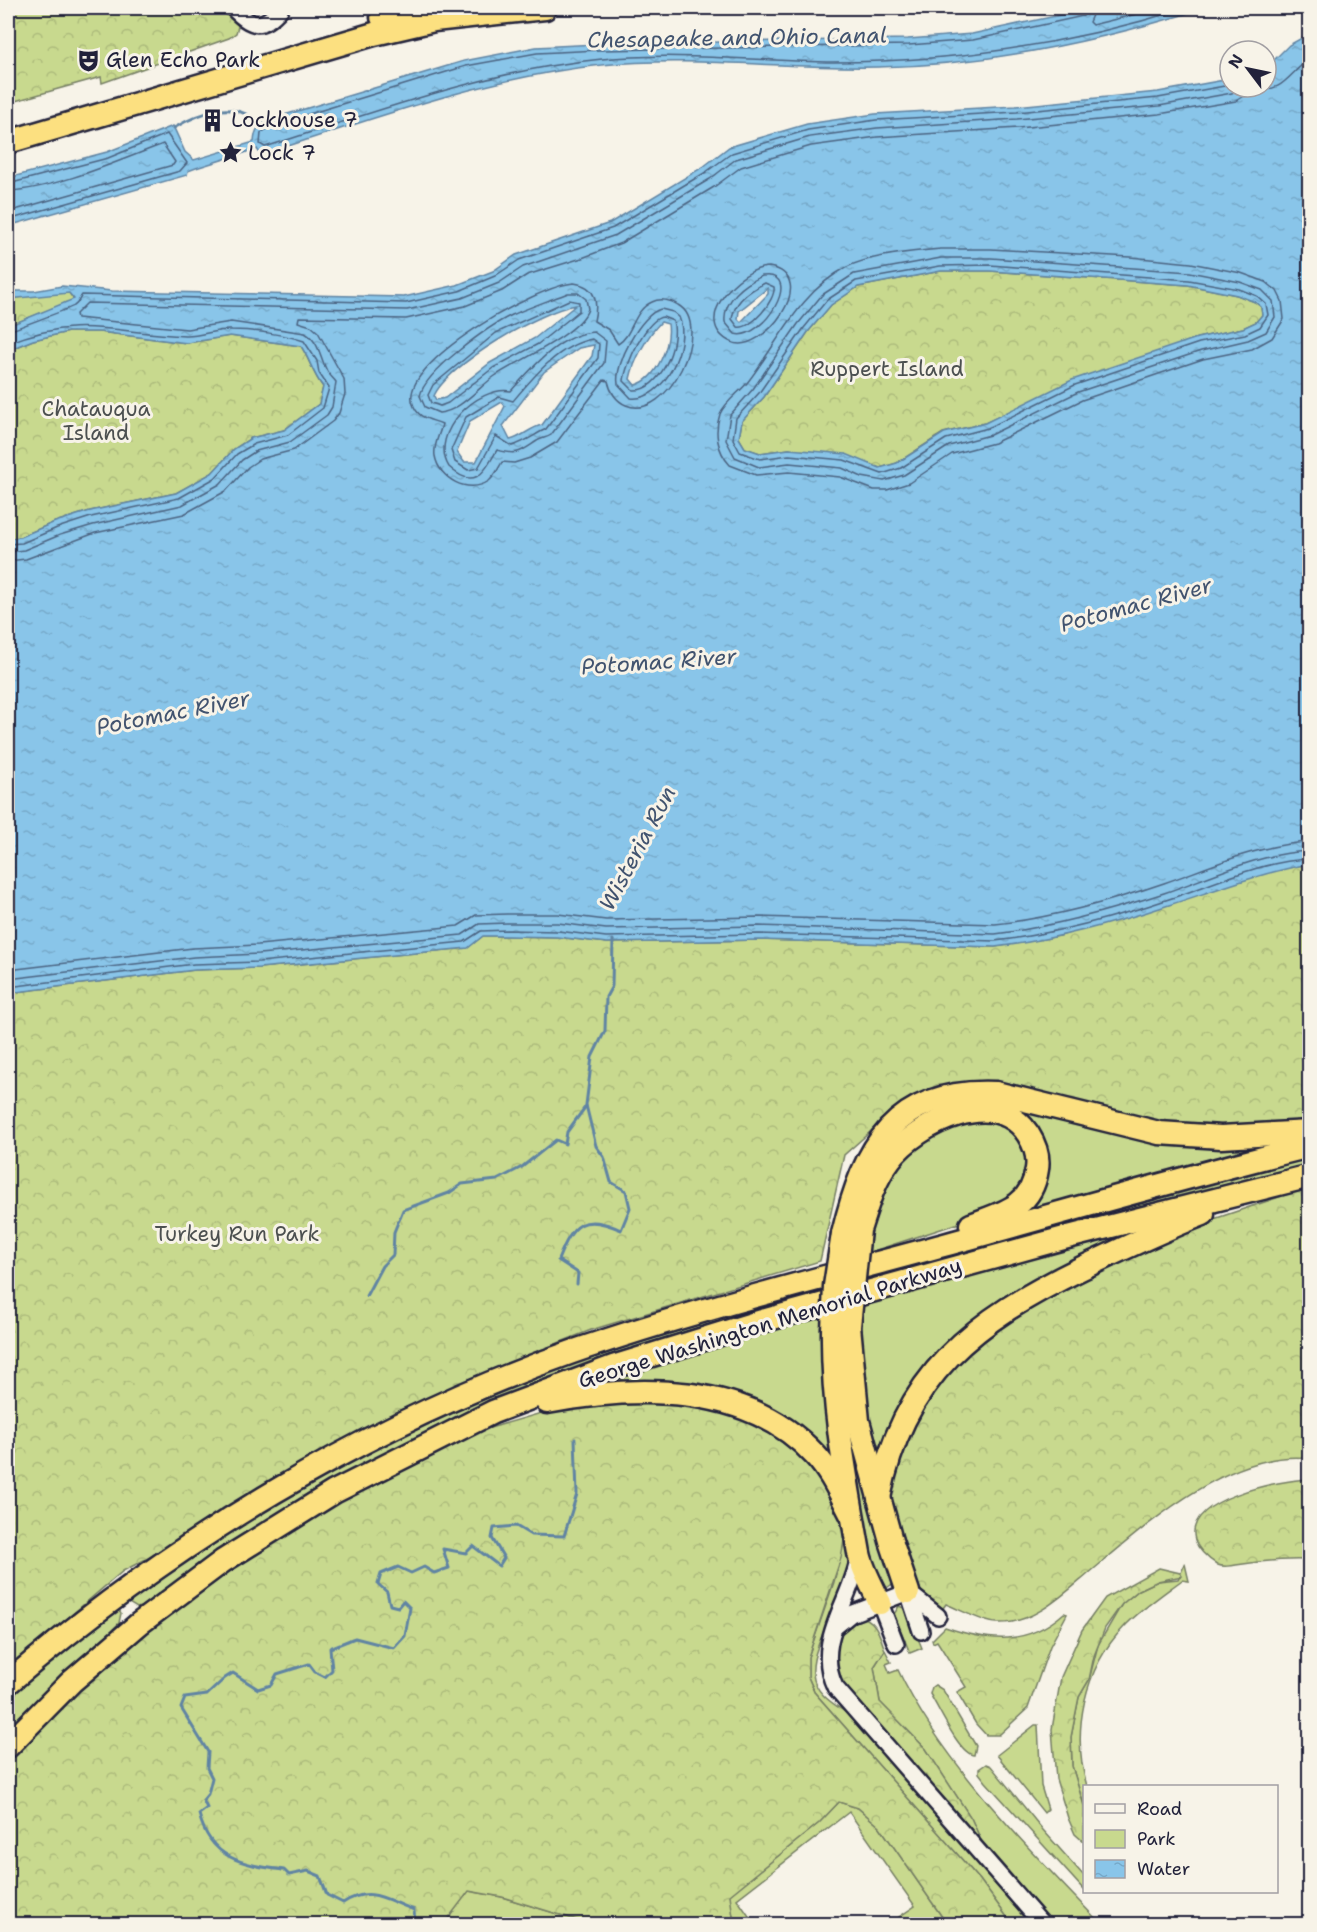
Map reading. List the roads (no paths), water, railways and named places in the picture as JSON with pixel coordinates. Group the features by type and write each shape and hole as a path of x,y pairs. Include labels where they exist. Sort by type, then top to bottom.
{"highway":[{"path":"8,130 426,14 545,8"},
{"path":"352,51 426,14"},
{"path":"8,142 374,34 426,14"},
{"path":"247,71 279,69"},
{"path":"880,1603 859,1554 839,1433 841,1328 851,1232 858,1179 873,1149 906,1115 941,1098 977,1092 1007,1095 1137,1128 1191,1136 1310,1132"},
{"path":"851,1232 886,1166 902,1146 929,1126 962,1114 996,1112 1017,1122 1033,1142 1037,1165 1035,1177 1032,1188 1017,1205 873,1264"},
{"name":"George Washington Memorial Parkway","path":"8,1683 102,1605 145,1574 326,1463 414,1418 502,1379 572,1352 682,1317 1310,1146"},
{"path":"879,1498 893,1443 914,1402 948,1357 986,1322 1041,1288 1128,1245 1305,1177"},
{"name":"George Washington Memorial Parkway","path":"8,1746 71,1682 123,1637 223,1561 334,1492 492,1412 613,1367 762,1321 1053,1241 1305,1177"},
{"path":"841,1328 858,1421 908,1592"},
{"path":"492,1412 615,1392 663,1391 712,1400 764,1418 792,1435 827,1470 851,1514"}],"street":[{"path":"238,13 250,23 267,22 281,8"},
{"path":"859,1554 857,1567 833,1629 827,1662 831,1679 840,1695 1042,1924"},
{"path":"833,1629 851,1614 908,1592"},
{"path":"908,1592 938,1616"},
{"path":"908,1592 921,1631"},
{"path":"880,1603 896,1644"}],"water":[{"path":"1093,8 1205,8 1085,41 961,62 878,67 705,62 636,63 602,65 515,79 430,101 261,155 257,149 196,168 188,171 187,175 8,226 8,178 107,152 173,126 185,152 194,160 254,142 258,128 271,119 464,61 536,47 908,39 972,34"},
{"name":"Potomac River","path":"1309,34 1309,864 1256,877 1104,925 1061,936 995,947 759,940 607,943 557,937 483,936 468,948 259,968 195,970 8,993 8,539 20,537 55,522 90,511 176,493 212,473 234,449 251,438 284,430 319,404 323,387 301,346 230,336 187,343 99,332 68,332 33,340 8,350 8,326 74,299 69,293 8,299 8,291 34,291 62,286 112,291 404,297 457,285 493,271 516,255 610,223 703,167 729,147 807,124 875,114 1016,106 1158,92 1218,81 1218,99 1278,99 1278,56 1289,45","holes":["941,271 990,271 1188,285 1237,295 1255,302 1261,307 1262,315 1256,322 1243,328 1197,338 1072,380 985,423 944,433 897,463 880,468 846,454 789,449 760,453 745,448 739,438 742,421 764,397 808,332 831,305 858,287","768,288 768,294 741,322 738,319 739,311","576,305 535,338 490,363 445,398 436,400 434,396 442,383 476,355 520,328 561,309","661,322 668,324 665,351 650,376 635,385 630,379 638,356","594,345 592,356 542,425 510,440 503,426 544,372 579,348","502,402 505,406 476,462 464,462 457,452 470,421"]}],"waterway":[{"path":"174,128 195,117 218,110 240,112 251,117 260,125"},
{"name":"Wisteria Run","path":"577,1284 578,1273 558,1260 569,1237 581,1225 588,1222 597,1222 621,1230 630,1208 626,1191 611,1182 604,1157 596,1146 586,1105 592,1057 605,1031 606,997 612,986 613,940"},
{"path":"366,1296 382,1266 393,1255 394,1232 403,1210 449,1193 462,1184 497,1180 522,1167 556,1140 565,1144 567,1132 586,1106"},
{"name":"Wisteria Run","path":"415,1924 414,1910 387,1899 362,1895 343,1903 327,1895 320,1876 308,1871 289,1875 284,1870 242,1862 220,1850 211,1841 199,1814 207,1808 203,1800 208,1794 212,1778 207,1768 208,1752 181,1708 185,1698 207,1695 233,1673 258,1689 271,1685 277,1674 309,1664 315,1672 325,1677 332,1670 330,1648 355,1638 394,1648 405,1636 410,1608 403,1601 398,1607 390,1605 387,1592 378,1584 381,1574 398,1567 411,1573 424,1567 434,1573 449,1568 443,1549 466,1553 473,1546 499,1566 504,1558 492,1538 494,1528 516,1526 531,1535 564,1536 577,1494 575,1439"}],"place":[{"name":"Glen Echo Park","path":"88,60"},
{"name":"Lockhouse 7","path":"213,120"},
{"name":"Lock 7","path":"230,153"}],"water label":[{"name":"Chesapeake and Ohio Canal","path":"737,37"}],"park label":[{"name":"Ruppert Island","path":"887,369"},
{"name":"Chatauqua Island","path":"96,421"},
{"name":"Turkey Run Park","path":"237,1234"}]}
